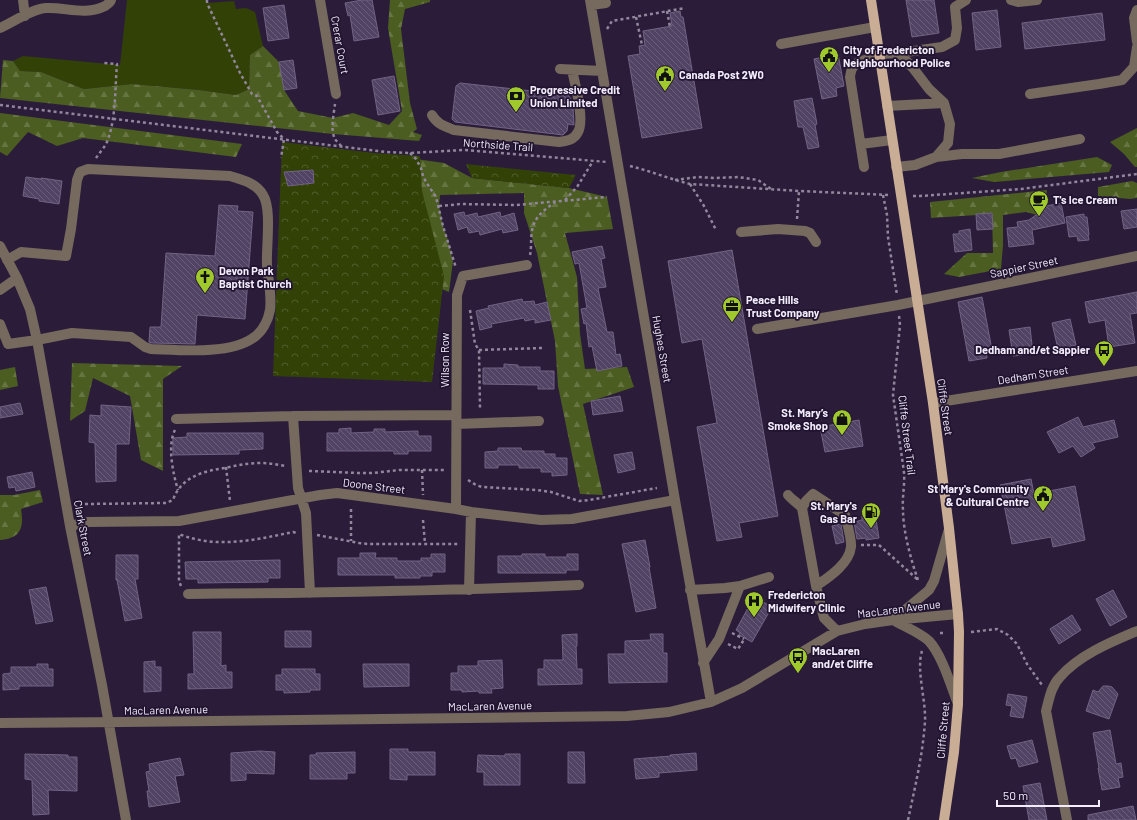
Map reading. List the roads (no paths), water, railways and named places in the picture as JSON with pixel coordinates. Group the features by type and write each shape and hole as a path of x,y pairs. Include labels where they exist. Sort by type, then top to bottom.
{"main road":[{"name":"Cliffe Street","path":"871,0 932,403 949,528 958,614 958,704 954,752 944,820"}],"street":[{"path":"23,0 25,16"},
{"path":"0,28 35,11 46,8 81,11 91,10 101,8 110,3 112,0"},
{"name":"Crerar Court","path":"320,0 336,94"},
{"path":"864,167 850,77 853,65 863,60 880,56 942,47 955,40 957,28 955,7 966,0"},
{"path":"1011,0 1018,2 1037,0"},
{"path":"591,3 606,3"},
{"name":"Hughes Street","path":"591,3 710,702"},
{"path":"1137,10 1134,18 1137,42"},
{"path":"780,44 875,27"},
{"path":"1030,94 1122,80 1134,67 1137,47"},
{"path":"899,53 913,68 928,88 944,104 950,124 948,142 936,157"},
{"path":"560,69 602,71"},
{"path":"432,114 436,121 443,126 454,130 559,142 570,140 579,131 581,118 572,70"},
{"path":"887,106 944,104"},
{"path":"896,167 915,165 936,157 962,154 999,154 1080,139"},
{"path":"861,144 892,140"},
{"path":"0,324 8,344 72,333 131,337 144,347 151,349 199,351 231,346 245,342 254,337 261,331 267,321 270,311 271,299 267,256 267,204 259,189 252,184 230,176 88,169 80,172 77,180 66,256 21,252 7,260"},
{"path":"741,232 778,230 805,231 810,233 816,242"},
{"name":"Clark Street","path":"1,249 17,278 30,309 37,340 70,526 109,722 126,820"},
{"name":"Sappier Street","path":"757,329 917,302 1137,256"},
{"name":"Wilson Row","path":"456,509 457,295 463,276 527,265"},
{"path":"0,290 17,278"},
{"name":"Dedham Street","path":"932,403 1137,371"},
{"path":"293,416 298,488 306,513 310,593"},
{"path":"176,419 293,416 539,421"},
{"name":"Doone Street","path":"70,526 88,522 179,521 337,493 471,512 541,520 572,519 675,500"},
{"path":"802,508 813,494 845,515 851,546 849,554 842,566 816,586"},
{"path":"788,495 802,508 816,586 824,618 837,631"},
{"path":"469,590 471,512"},
{"path":"949,528 934,581 929,590 893,620 930,642 938,654 958,704"},
{"path":"690,590 740,586 769,577"},
{"path":"188,594 469,590 579,585"},
{"path":"703,663 719,639 740,586"},
{"name":"MacLaren Avenue","path":"0,723 627,716 669,712 710,702 742,688 837,631 865,624 893,620 958,614"},
{"path":"1067,820 1046,711 1050,695 1059,678 1076,663 1094,651 1137,630"}],"place":[{"name":"City of Fredericton Neighbourhood Police","path":"829,73"},
{"name":"Canada Post 2W0","path":"665,92"},
{"name":"Progressive Credit Union Limited","path":"516,113"},
{"name":"T's Ice Cream","path":"1039,217"},
{"name":"Devon Park Baptist Church","path":"205,294"},
{"name":"Peace Hills Trust Company","path":"732,323"},
{"name":"Dedham and/et Sappier","path":"1104,367"},
{"name":"St. Mary’s Smoke Shop","path":"842,436"},
{"name":"St Mary's Community & Cultural Centre","path":"1043,512"},
{"name":"St. Mary's Gas Bar","path":"871,529"},
{"name":"Fredericton Midwifery Clinic","path":"754,618"},
{"name":"MacLaren and/et Cliffe","path":"798,674"}]}
